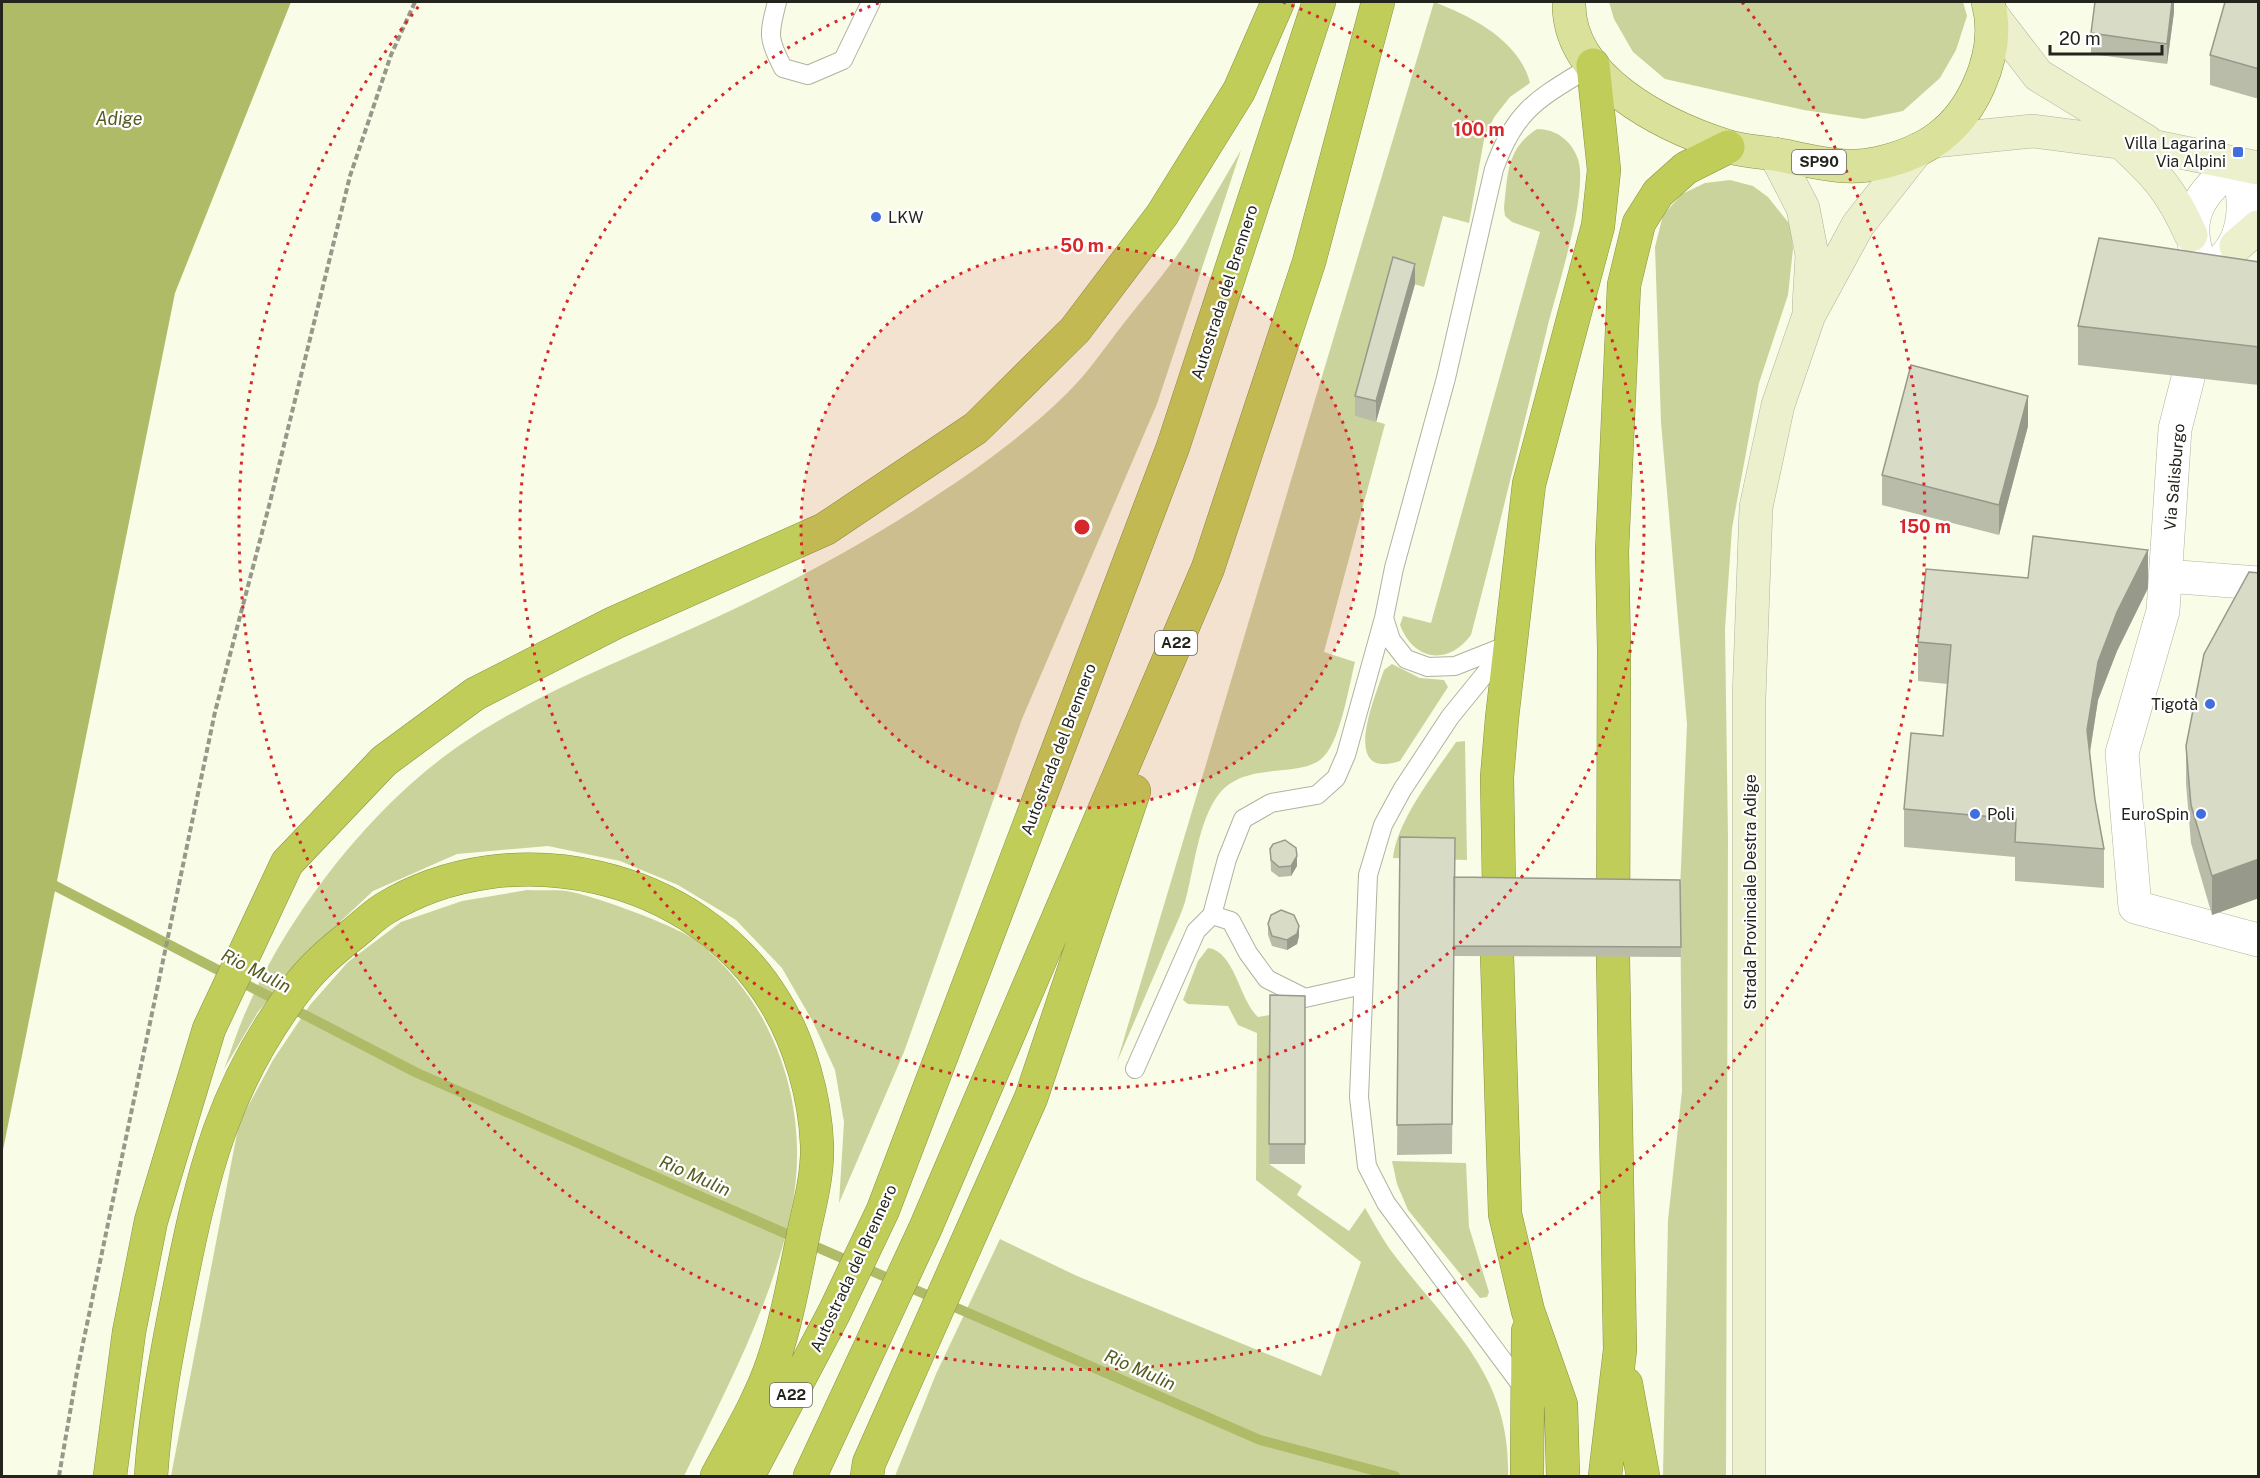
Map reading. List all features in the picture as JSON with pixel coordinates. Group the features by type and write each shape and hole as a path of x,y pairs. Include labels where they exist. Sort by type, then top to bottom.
{"highway":[{"path":"110,1476 129,1332 151,1221 209,1029 246,943 287,862 384,761 475,694 614,623 825,529 976,428 1075,330 1162,215 1239,91 1278,2"},
{"name":"A22","path":"810,1476 925,1229 1208,568 1310,262 1367,36 1378,2"},
{"name":"Autostrada del Brennero","path":"748,1476 834,1313 883,1210 1173,447 1317,11"},
{"path":"1499,888 1497,777 1509,645 1529,484 1598,226 1604,170 1593,65"},
{"path":"1605,1476 1620,1350 1613,957 1612,552 1624,285 1639,223 1658,193 1686,168 1728,147"},
{"path":"867,1476 870,1463 920,1346 967,1248 1031,1098 1208,568"},
{"path":"151,1476 161,1385 198,1194 218,1130 253,1052 303,980 344,941 384,909 436,884 473,874 513,869 561,870 621,883 677,909 717,936 747,965 775,1002 795,1045 813,1111 817,1148 813,1188 790,1302 772,1366 717,1476"},
{"path":"1497,955 1505,1214 1528,1311 1561,1405 1563,1476"},
{"path":"1527,1476 1528,1311"},
{"path":"1620,1350 1643,1476"}],"main road":[{"name":"SP90","path":"1569,2 1577,44 1593,65 1609,85 1660,119 1728,147 1845,167 1879,163 1925,146 1953,127 1973,99 1990,60 1990,8"},
{"path":"1990,8 2038,75 2156,147"},
{"path":"1925,146 2034,131 2156,147 2247,166"},
{"path":"2122,143 2159,177 2178,205 2191,235"},
{"name":"Strada Provinciale Destra Adige","path":"1749,1476 1749,698 1756,507 1776,416 1809,315 1858,225 1925,146"},
{"name":"Strada Provinciale Destra Adige","path":"1775,154 1803,208 1812,255 1809,315"}],"street":[{"path":"2247,166 2242,182 2242,209 2247,236 2204,282 2191,235 2202,198 2214,182 2247,166"},
{"name":"Via Salisburgo","path":"2188,378 2175,429 2163,611 2122,753 2135,907 2259,940"},
{"path":"2166,576 2259,583"}],"lane":[{"path":"777,2 769,35 773,49 783,68 808,75 843,60 871,2"},
{"path":"1135,1069 1196,931 1212,915 1227,859 1243,819 1271,803 1317,795 1336,778 1346,755 1384,618 1394,568 1446,378 1494,169 1504,140 1518,118 1531,106 1593,65"},
{"path":"1384,618 1391,640 1406,659 1428,667 1455,666 1509,645"},
{"path":"1509,645 1450,717 1402,790 1383,825 1368,876 1359,1096 1367,1166 1386,1203 1421,1254 1453,1292 1526,1390"},
{"path":"1212,915 1231,921 1248,953 1267,979 1305,998 1362,985"}],"path":[{"path":"59,1476 77,1372 215,712 270,502 350,176 391,55 415,2"}],"shaded area":[{"path":"1434,2 1492,32 1516,55 1525,68 1530,83 1510,97 1485,134 1469,223 1443,216 1424,287 1394,278 1356,416 1385,424 1324,652 1355,662 1343,714 1333,742 1320,760 1297,768 1242,777 1219,794 1201,832 1183,909 1117,1062"},
{"path":"1609,2 1963,2 1967,16 1956,50 1940,78 1903,111 1864,119 1804,110 1665,79 1633,52 1614,19"},
{"path":"1537,129 1550,131 1562,137 1571,146 1578,159 1579,194 1575,218 1471,635 1452,652 1432,655 1414,646 1400,625 1403,616 1431,623 1540,232 1512,222 1505,216 1504,208 1510,163 1519,145"},
{"path":"1241,150 1157,404 1022,719 904,1052 839,1203 844,1122 835,1070 813,1022 782,968 736,920 678,885 620,861 548,846 457,854 373,891 310,950 258,1012 224,1069 261,978 298,917 318,887 364,831 413,782 480,732 516,711 797,578 888,527 995,454 1045,414 1090,367 1178,254"},
{"path":"1730,180 1753,186 1768,197 1791,226 1793,249 1788,295 1759,383 1732,528 1725,629 1728,838 1726,1476 1663,1476 1668,1220 1682,1091 1680,890 1687,724 1661,422 1655,247 1663,215 1682,194 1705,183"},
{"path":"1392,664 1420,678 1444,680 1448,687 1400,761 1381,764 1370,759 1366,748 1366,733 1374,698 1384,670"},
{"path":"1465,741 1467,860 1393,858 1402,828 1418,797 1456,742"},
{"path":"527,890 561,891 584,895 674,928 698,942 726,968 749,997 768,1029 782,1064 792,1100 797,1137 796,1174 791,1212 783,1246 746,1347 684,1476 171,1476 239,1123 273,1060 310,1005 348,962 401,922 462,901"},
{"path":"1208,948 1217,951 1225,958 1258,1017 1270,1015 1269,1164 1302,1186 1297,1195 1349,1231 1365,1208 1389,1248 1471,1351 1486,1378 1499,1407 1506,1439 1508,1476 895,1476 936,1374 1000,1239 1077,1276 1321,1376 1361,1262 1256,1180 1257,1033 1238,1025 1228,1006 1188,1004 1183,1000 1198,961"},
{"path":"1392,1161 1466,1163 1469,1227 1489,1292 1487,1297 1480,1298 1408,1210 1397,1184"}],"water":[{"name":"Adige","path":"2,2 291,2 175,293 2,1155"}],"building":[{"path":"2095,2 2172,2 2167,44 2091,33"},
{"path":"2225,2 2259,2 2259,69 2210,55"},
{"path":"2099,238 2259,262 2259,347 2078,326"},
{"path":"1393,257 1415,264 1376,401 1355,396"},
{"path":"1911,365 2028,396 1999,505 1882,475"},
{"path":"2033,536 2148,550 2117,612 2098,662 2087,730 2095,800 2104,849 2015,842 2016,819 1904,809 1911,733 1943,736 1951,645 1918,642 1926,569 2028,578"},
{"path":"2249,572 2259,573 2259,859 2212,876 2191,805 2186,746 2204,654"},
{"path":"1400,837 1455,838 1452,1124 1397,1125"},
{"path":"1285,840 1296,848 1297,856 1291,866 1279,867 1271,860 1270,849 1273,844"},
{"path":"1454,877 1680,880 1681,947 1454,946"},
{"path":"1281,910 1294,915 1299,926 1297,934 1287,940 1272,936 1268,924 1271,915"},
{"path":"1270,995 1305,996 1305,1144 1269,1144"}],"waterway":[{"name":"Rio Mulin","path":"42,879 417,1073 1260,1440 1395,1476"}],"place":[{"name":"Villa Lagarina Via Alpini","path":"2238,152"},
{"name":"LKW","path":"876,217"},
{"name":"Tigotà","path":"2210,704"},
{"name":"Poli","path":"1975,814"},
{"name":"EuroSpin","path":"2201,814"}]}
